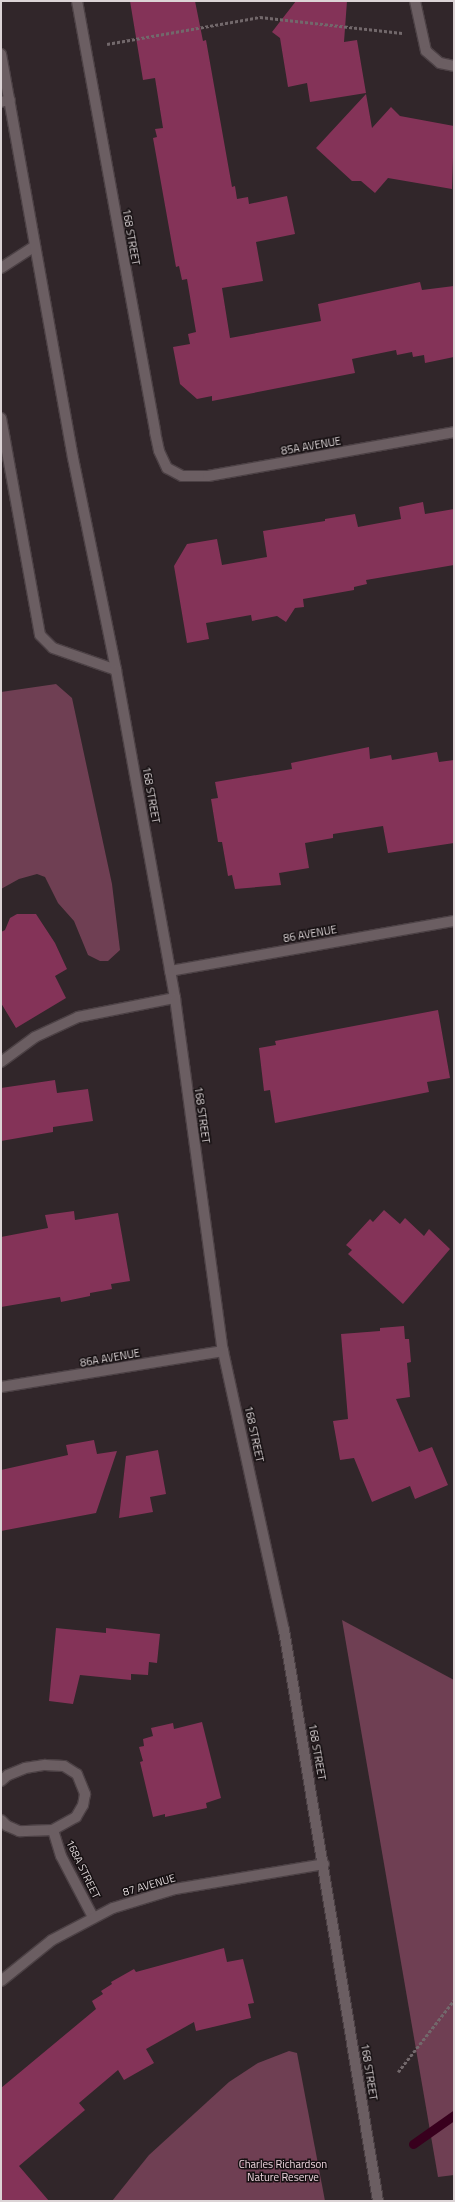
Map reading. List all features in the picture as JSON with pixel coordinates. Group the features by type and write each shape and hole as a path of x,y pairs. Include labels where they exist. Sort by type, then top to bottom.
{"street":[{"name":"168 STREET","path":"77,1 156,438 162,457 172,472"},
{"path":"415,1 426,51 440,63 454,66"},
{"name":"168 STREET","path":"1,54 5,101 35,246 74,465 116,670 175,998 223,1351 284,1630 324,1864 378,2201"},
{"path":"1,268 35,246"},
{"path":"1,418 40,635 53,648 116,670"},
{"name":"85A AVENUE","path":"172,472 186,477 208,476 454,432"},
{"name":"86 AVENUE","path":"170,971 454,921"},
{"path":"1,1062 35,1037 78,1017 175,998"},
{"name":"86A AVENUE","path":"1,1387 223,1351"},
{"name":"168A STREET","path":"1,1781 16,1770 35,1766 59,1765 73,1771 85,1789 83,1805 73,1820 53,1830 19,1831 7,1826 1,1820"},
{"name":"168A STREET","path":"53,1830 61,1856 93,1917"},
{"name":"87 AVENUE","path":"1,1981 36,1951 93,1917 113,1908 175,1889 324,1864"}],"path":[{"path":"106,44 260,17 402,33"},
{"path":"398,2072 454,2000"}],"green space":[{"path":"56,684 72,698 112,884 120,950 108,961 100,961 88,955 74,921 58,903 45,877 37,874 19,879 1,889 1,692"},
{"path":"342,1620 454,1680 454,2175 438,2177"},
{"name":"Charles Richardson Nature Reserve","path":"289,2051 297,2053 325,2201 112,2201 149,2155 229,2082 258,2063"}],"building":[{"path":"130,1 195,1 203,41 206,40 232,187 235,186 237,199 248,197 249,204 287,196 295,234 256,242 263,281 222,288 230,338 321,321 318,304 420,282 422,290 454,286 454,357 425,363 424,355 413,357 412,352 397,355 396,350 352,359 355,373 212,401 212,396 197,399 180,384 173,347 190,344 188,334 196,332 187,279 182,280 179,266 176,267 153,138 157,137 155,129 163,128 155,78 143,80"},
{"path":"296,1 347,1 344,42 357,40 366,93 310,102 307,83 288,87 280,38 272,32"},
{"path":"366,94 372,128 391,107 400,116 454,126 452,189 388,178 375,193 361,181 352,181 316,148"},
{"path":"423,502 425,514 454,509 454,565 366,580 367,584 354,587 354,590 303,599 304,607 295,608 286,622 277,616 252,621 251,615 206,623 209,639 187,643 174,566 187,544 217,539 222,565 267,557 263,531 325,521 325,519 355,514 358,527 401,519 399,507"},
{"path":"369,747 370,759 391,755 392,760 437,752 439,762 454,760 454,843 388,853 383,826 333,834 333,838 305,843 309,868 279,873 281,885 235,889 232,875 228,876 222,842 218,842 211,799 218,798 215,782 292,769 291,763"},
{"path":"17,914 36,914 55,943 67,969 55,976 66,998 16,1028 1,1003 1,932 5,930 10,918"},
{"path":"438,1010 450,1078 427,1082 429,1092 275,1123 270,1090 264,1091 259,1048 276,1045 275,1041"},
{"path":"55,1080 57,1093 88,1089 93,1121 53,1127 53,1132 1,1141 1,1088"},
{"path":"384,1210 400,1224 405,1218 424,1236 429,1229 450,1249 403,1304 348,1254 352,1250 346,1245 370,1219 373,1222"},
{"path":"74,1211 75,1220 118,1213 130,1281 111,1284 112,1289 90,1293 90,1296 61,1302 60,1297 1,1307 1,1237 48,1228 45,1215"},
{"path":"404,1326 405,1339 409,1339 411,1362 407,1363 410,1397 396,1399 419,1452 432,1447 448,1485 415,1499 410,1486 372,1502 354,1458 340,1460 333,1421 348,1419 341,1334 380,1331 380,1328"},
{"path":"94,1440 97,1454 117,1451 96,1513 1,1531 1,1470 68,1455 66,1445"},
{"path":"158,1450 166,1494 150,1497 153,1512 119,1518 126,1456"},
{"path":"56,1628 106,1633 106,1628 160,1634 157,1663 149,1662 148,1675 131,1674 131,1680 80,1675 73,1704 49,1701"},
{"path":"202,1722 221,1798 206,1803 207,1808 165,1817 165,1814 153,1817 140,1762 143,1761 139,1747 144,1746 143,1739 153,1736 151,1728 173,1723 174,1729"},
{"path":"224,1948 227,1962 243,1959 254,2003 248,2004 251,2018 196,2031 194,2022 146,2049 154,2063 124,2080 118,2070 79,2103 85,2110 19,2166 49,2201 1,2201 1,2088 96,2009 92,2001 103,1994 101,1991 112,1984 111,1982 134,1969 136,1972"}],"waterway":[{"path":"413,2144 454,2115"}]}
